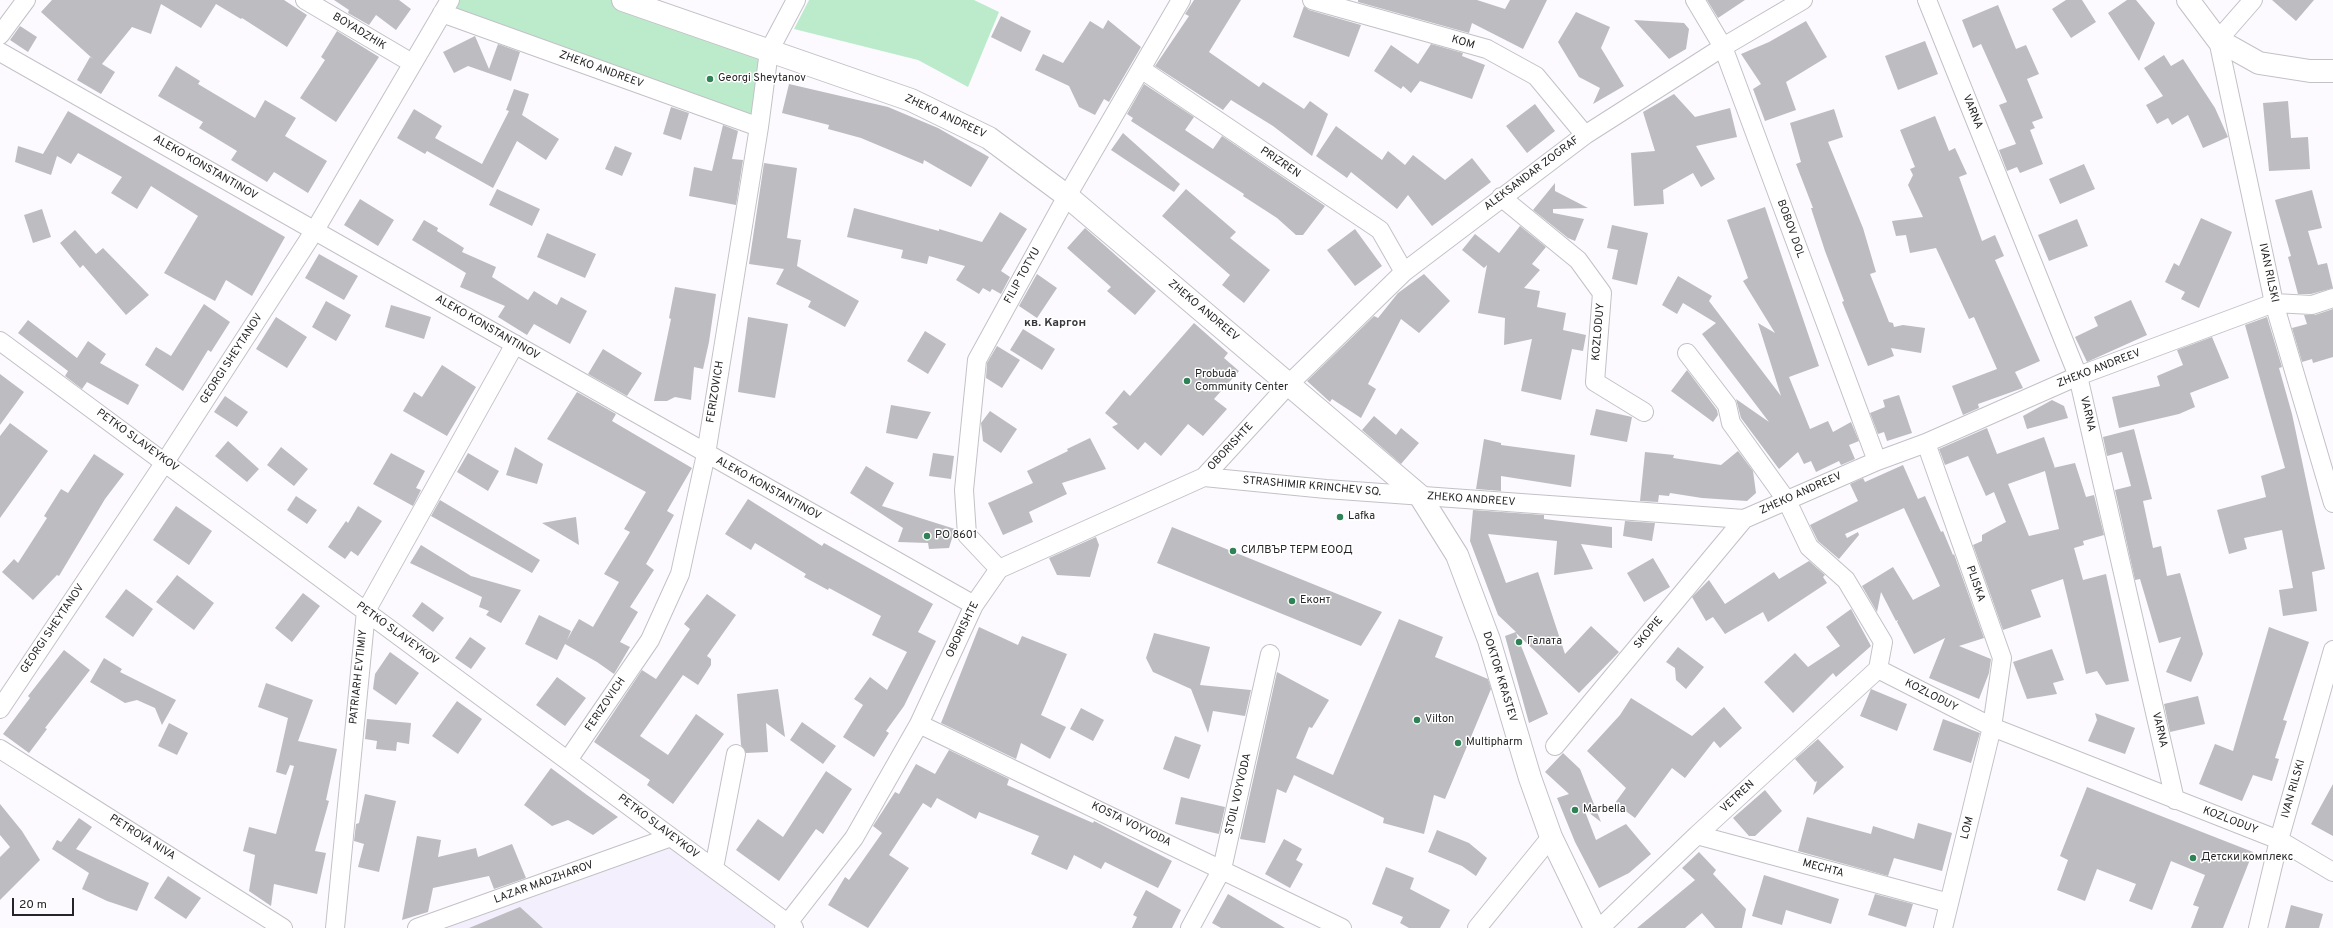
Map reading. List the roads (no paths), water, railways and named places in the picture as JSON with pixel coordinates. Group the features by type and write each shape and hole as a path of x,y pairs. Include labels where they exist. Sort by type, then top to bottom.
{"street":[{"path":"0,35 26,0"},
{"name":"BOYADZHIK","path":"306,0 412,64"},
{"name":"ZHEKO ANDREEV","path":"623,0 911,100 989,138 1067,196 1420,496 1744,519 1877,461 1926,443 2078,376 2274,303 2312,305 2333,298"},
{"name":"FERIZOVICH","path":"568,760 650,640 680,574 706,454 759,127 769,51 796,0"},
{"name":"FILIP TOTYU","path":"999,569 968,535 964,490 977,360 1067,196 1140,69 1182,0"},
{"name":"KOM","path":"1312,0 1487,49 1536,76 1585,135"},
{"name":"BOBOV DOL","path":"1695,0 1723,47 1877,461"},
{"name":"ALEKSANDAR ZOGRAF","path":"1289,384 1404,272 1501,197 1585,135 1723,47 1803,0"},
{"name":"VARNA","path":"1927,0 2078,376 2175,800"},
{"path":"2188,0 2218,40 2259,63 2310,71 2333,71"},
{"path":"2218,40 2253,0"},
{"name":"GEORGI SHEYTANOV","path":"0,709 165,462 315,230 446,6"},
{"name":"ZHEKO ANDREEV","path":"446,6 759,127"},
{"name":"IVAN RILSKI","path":"2218,40 2274,303 2333,503"},
{"name":"ALEKO KONSTANTINOV","path":"0,52 974,605"},
{"name":"PRIZREN","path":"1140,69 1380,230 1404,272"},
{"name":"KOZLODUY","path":"1501,197 1578,260 1602,293 1595,382 1644,412"},
{"name":"PETKO SLAVEYKOV","path":"0,341 714,868 789,927"},
{"name":"PATRIARH EVTIMIY","path":"335,928 366,611 515,344"},
{"path":"1687,353 1727,405 1731,423 1787,501 1809,547 1846,580 1883,642 1878,669"},
{"name":"OBORISHTE","path":"789,927 854,838 919,724 974,605 999,569 1204,477 1289,384"},
{"name":"PLISKA","path":"1926,443 2002,658 1992,727"},
{"name":"STRASHIMIR KRINCHEV SQ.","path":"1204,477 1420,496"},
{"name":"DOKTOR KRASTEV","path":"1420,496 1457,554 1489,640 1530,778 1550,837 1595,928"},
{"name":"SKOPIE","path":"1555,746 1744,519"},
{"name":"IVAN RILSKI","path":"2258,928 2279,840 2333,650"},
{"name":"STOIL VOYVODA","path":"1190,928 1222,869 1270,654"},
{"name":"KOZLODUY","path":"1878,669 1992,727 2279,840 2333,872"},
{"name":"VETREN","path":"1600,928 1697,835 1878,669"},
{"name":"KOSTA VOYVODA","path":"919,724 1342,928"},
{"name":"LOM","path":"1943,928 1992,727"},
{"name":"PETROVA NIVA","path":"0,749 283,928"},
{"path":"714,868 736,754"},
{"name":"MECHTA","path":"1697,835 1949,903"},
{"name":"LAZAR MADZHAROV","path":"417,928 671,837"},
{"path":"1477,928 1550,837"}],"place":[{"name":"Georgi Sheytanov","path":"710,79"},
{"name":"Probuda Community Center","path":"1187,381"},
{"name":"Lafka","path":"1340,517"},
{"name":"PO 8601","path":"927,536"},
{"name":"СИЛВЪР ТЕРМ ЕООД","path":"1233,551"},
{"name":"Еконт","path":"1292,601"},
{"name":"Галата","path":"1519,642"},
{"name":"Vilton","path":"1417,720"},
{"name":"Multipharm","path":"1458,743"},
{"name":"Marbella","path":"1575,810"},
{"name":"Детски комплекс","path":"2193,858"}],"district":[{"name":"кв. Каргон","path":"1055,324"}]}
